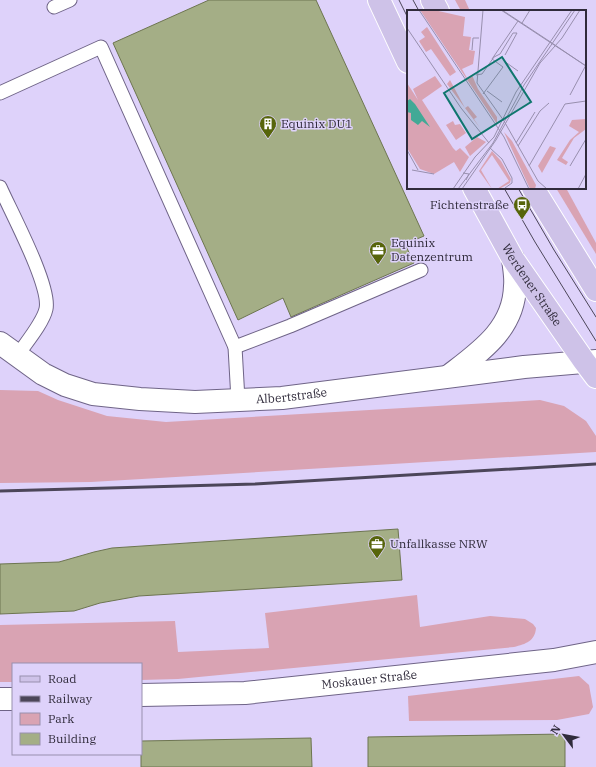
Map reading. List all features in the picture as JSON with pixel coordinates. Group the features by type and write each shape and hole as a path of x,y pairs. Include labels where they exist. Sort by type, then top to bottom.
{"main road":[{"path":"378,0 407,60"},
{"path":"432,0 437,10"},
{"name":"Werdener Straße","path":"475,189 513,259 592,366"},
{"path":"534,189 596,290"}],"street":[{"path":"449,376 494,339 504,324 512,305 515,286 513,259"},
{"name":"Albertstraße","path":"0,342 43,374 93,394 140,399 195,402 282,398 449,376 592,366"},
{"name":"Moskauer Straße","path":"142,695 246,693 554,660 596,652"},
{"path":"0,699 12,699"}],"lane":[{"path":"54,7 70,0"},
{"path":"0,93 100,46 234,347 238,400"},
{"path":"0,187 38,270 46,298 46,309 42,319 17,356"},
{"path":"234,347 290,326 421,270"}],"green space":[{"path":"455,0 465,0 470,10 460,10"},
{"path":"557,189 567,189 596,243 596,254"},
{"path":"0,390 38,391 58,400 107,416 166,422 540,400 564,406 586,421 596,436 596,452 91,482 0,483"},
{"path":"417,595 420,627 490,616 525,619 536,628 532,639 522,645 514,647 178,679 142,680 142,663 12,663 12,682 0,682 0,625 175,621 178,652 269,648 265,613"},
{"path":"579,676 589,685 593,707 589,714 557,720 409,721 408,696"}],"building":[{"name":"Equinix DU1","path":"209,0 316,0 424,236 405,244 414,263 291,317 283,298 238,320 113,43"},
{"path":"398,529 402,580 139,596 100,603 74,611 0,614 0,564 59,562 112,548"},
{"path":"565,734 565,767 368,767 368,737"},
{"path":"311,738 312,767 141,767 142,741"}],"tram line":[{"path":"399,0 407,16"},
{"path":"413,0 418,10"},
{"path":"505,189 535,242 596,341"},
{"path":"519,189 554,250 596,317"}],"railway":[{"path":"0,491 255,484 596,464"}],"place":[{"name":"Equinix DU1","path":"268,139"},
{"name":"Fichtenstraße","path":"522,220"},
{"name":"Equinix Datenzentrum","path":"378,265"},
{"name":"Unfallkasse NRW","path":"377,559"}]}
